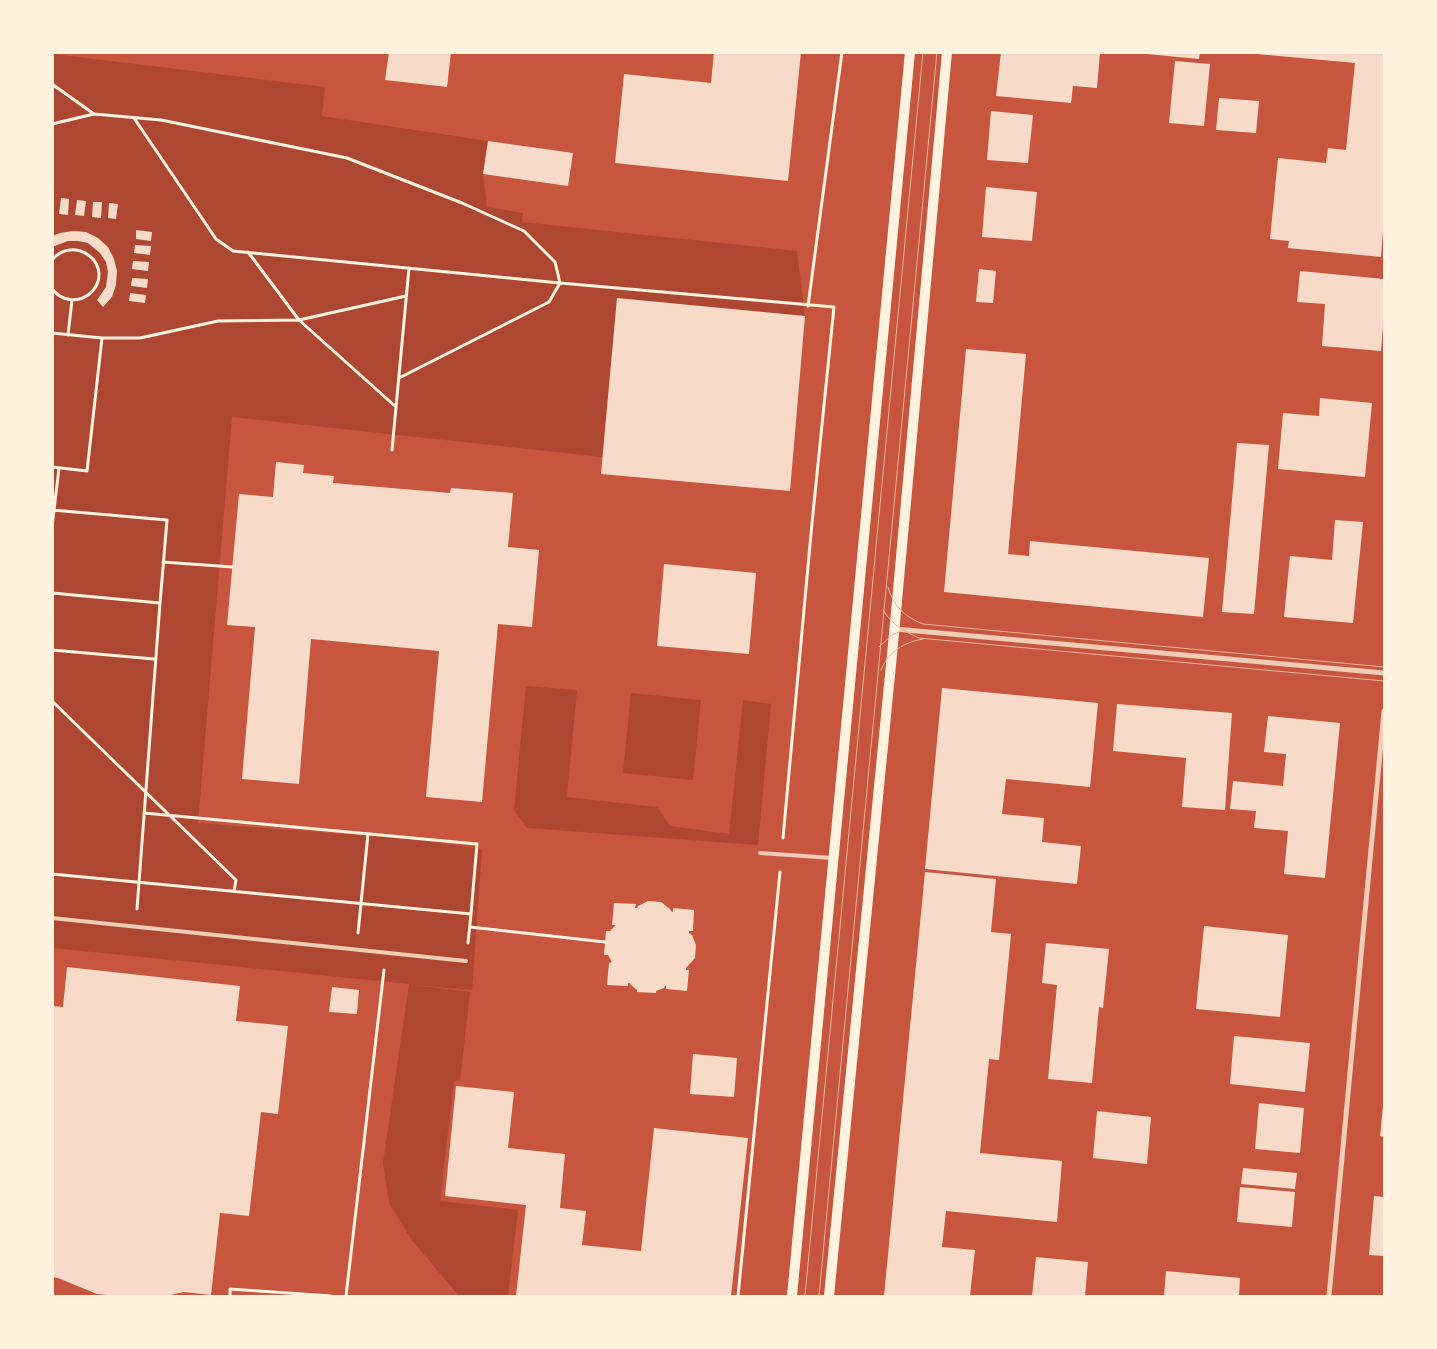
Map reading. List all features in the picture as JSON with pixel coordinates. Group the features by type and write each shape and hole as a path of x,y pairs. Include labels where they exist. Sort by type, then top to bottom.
{"main road":[{"path":"792,1296 832,858 910,52"},
{"path":"829,1296 894,629 947,52"}],"street":[{"path":"894,629 1384,674"},
{"path":"1329,1296 1384,711"}],"lane":[{"path":"760,853 832,858"},
{"path":"52,918 466,961"}],"path":[{"path":"808,306 842,52"},
{"path":"52,84 94,114"},
{"path":"52,124 94,114 161,120 347,158 462,202 524,231 556,262 560,283 549,302 399,378"},
{"path":"134,118 216,239 233,250 834,308 813,506 782,854 738,1296"},
{"path":"52,260 66,251 81,251 90,257 97,266 99,273 95,287 84,298 72,300 59,296 52,289"},
{"path":"248,252 299,320 396,407"},
{"path":"392,450 409,268"},
{"path":"52,333 102,338 140,338 218,321 299,320 406,296"},
{"path":"68,335 72,300"},
{"path":"52,467 87,471 102,338"},
{"path":"52,527 59,468"},
{"path":"53,510 167,520 154,659 136,927"},
{"path":"163,562 232,568"},
{"path":"52,593 160,603"},
{"path":"52,650 154,659"},
{"path":"52,701 167,815 236,880 234,891"},
{"path":"144,813 477,844 466,961"},
{"path":"356,949 368,834"},
{"path":"52,874 471,914"},
{"path":"470,927 605,942"},
{"path":"346,1296 386,952"},
{"path":"230,1296 230,1289 331,1296"}],"shaded area":[{"path":"53,54 325,87 322,116 488,141 483,174 487,207 523,213 522,222 797,251 805,316 617,299 602,457 232,417 198,823 410,839 482,849 472,990 413,985 470,992 460,1081 454,1081 440,1201 518,1210 508,1296 459,1296 411,1239 389,1203 383,1163 409,984 53,948"},
{"path":"526,686 577,690 567,797 657,807 670,826 729,834 743,700 771,704 758,845 527,828 514,810"},
{"path":"631,693 701,700 693,780 623,773"}],"building":[{"path":"389,52 451,52 447,87 385,80"},
{"path":"714,52 801,52 788,181 615,163 624,74 711,83"},
{"path":"1001,52 1100,52 1097,88 1073,86 1071,103 996,96"},
{"path":"1147,52 1200,52 1199,59 1147,54"},
{"path":"1257,52 1384,52 1384,218 1381,257 1288,248 1289,241 1270,239 1278,158 1326,163 1328,148 1346,150 1355,63 1257,54"},
{"path":"1175,61 1210,64 1204,126 1169,123"},
{"path":"1219,98 1259,101 1256,133 1216,130"},
{"path":"991,111 1033,115 1028,163 987,160"},
{"path":"488,141 573,153 568,186 483,174"},
{"path":"986,187 1037,192 1032,241 982,237"},
{"path":"61,198 69,199 68,215 59,214"},
{"path":"77,200 86,201 84,216 75,215"},
{"path":"93,202 102,202 101,218 92,217"},
{"path":"109,203 118,204 116,219 108,218"},
{"path":"136,230 152,232 151,241 136,239"},
{"path":"73,231 86,232 98,238 108,247 114,259 117,271 116,285 112,297 103,307 97,300 106,287 108,272 106,262 100,253 88,243 78,241 68,241 52,247 52,236"},
{"path":"135,245 151,246 150,255 134,253"},
{"path":"133,261 149,262 148,271 132,269"},
{"path":"979,269 996,271 993,303 976,302"},
{"path":"1300,271 1384,279 1381,351 1322,346 1325,304 1297,302"},
{"path":"132,278 148,279 147,288 131,286"},
{"path":"130,293 146,295 145,303 129,301"},
{"path":"617,298 805,316 790,491 601,474"},
{"path":"966,349 1026,354 1008,554 1029,556 1030,541 1209,558 1203,617 944,592"},
{"path":"1320,398 1372,403 1365,477 1278,469 1283,413 1319,416"},
{"path":"1237,443 1269,445 1254,614 1222,612"},
{"path":"276,462 304,465 303,473 334,476 333,483 450,493 451,488 513,493 508,547 539,550 532,627 498,624 482,802 426,797 439,651 311,639 299,784 242,779 255,627 227,625 239,494 273,497"},
{"path":"1335,520 1363,522 1353,623 1284,617 1290,556 1332,560"},
{"path":"664,564 756,573 749,654 657,646"},
{"path":"942,688 1098,703 1090,787 1006,779 1002,814 1044,818 1042,842 1081,846 1077,884 925,869"},
{"path":"1117,704 1232,713 1225,810 1182,807 1186,758 1113,751"},
{"path":"1268,716 1340,723 1325,878 1284,874 1288,831 1254,828 1256,811 1230,809 1233,781 1283,786 1286,754 1264,752"},
{"path":"925,872 996,879 991,932 1011,934 999,1060 989,1059 980,1153 1062,1161 1057,1222 946,1211 942,1247 975,1250 970,1296 884,1296"},
{"path":"648,901 661,902 673,912 673,908 694,910 693,931 689,931 689,933 692,935 696,945 695,958 686,968 686,970 689,970 687,991 666,989 665,986 656,991 656,993 637,992 630,983 628,983 628,986 607,985 609,963 612,962 608,955 604,955 606,931 610,931 615,926 612,925 614,903 636,904 635,908 637,908"},
{"path":"1204,926 1288,935 1280,1017 1196,1009"},
{"path":"1046,943 1109,949 1103,1008 1099,1007 1092,1083 1048,1079 1057,985 1042,983"},
{"path":"67,967 240,986 236,1021 288,1026 278,1114 261,1112 249,1216 220,1213 211,1295 184,1292 166,1296 97,1294 52,1277 52,1006 63,1007"},
{"path":"332,987 359,990 357,1014 329,1012"},
{"path":"1234,1036 1310,1043 1305,1092 1230,1084"},
{"path":"693,1054 737,1058 734,1097 690,1094"},
{"path":"456,1086 514,1092 508,1148 565,1154 560,1208 586,1211 582,1245 641,1251 654,1128 748,1138 731,1296 516,1296 526,1205 445,1196"},
{"path":"1259,1103 1304,1108 1300,1153 1255,1149"},
{"path":"1384,1106 1384,1137 1380,1136"},
{"path":"1097,1111 1151,1117 1147,1164 1093,1158"},
{"path":"1243,1168 1297,1173 1295,1189 1241,1184"},
{"path":"1240,1187 1295,1192 1292,1227 1237,1222"},
{"path":"1374,1196 1384,1197 1384,1256 1369,1255"},
{"path":"1036,1257 1088,1262 1085,1296 1032,1296"},
{"path":"1166,1271 1240,1278 1239,1296 1164,1296"}],"tram line":[{"path":"805,1296 923,52"},
{"path":"819,1296 937,52"},
{"path":"888,587 893,600 901,610 923,624 1384,667"},
{"path":"883,610 890,620 908,633 919,638 1384,681"},
{"path":"879,647 892,635 908,628"},
{"path":"881,670 892,653 903,645 923,639"}]}
